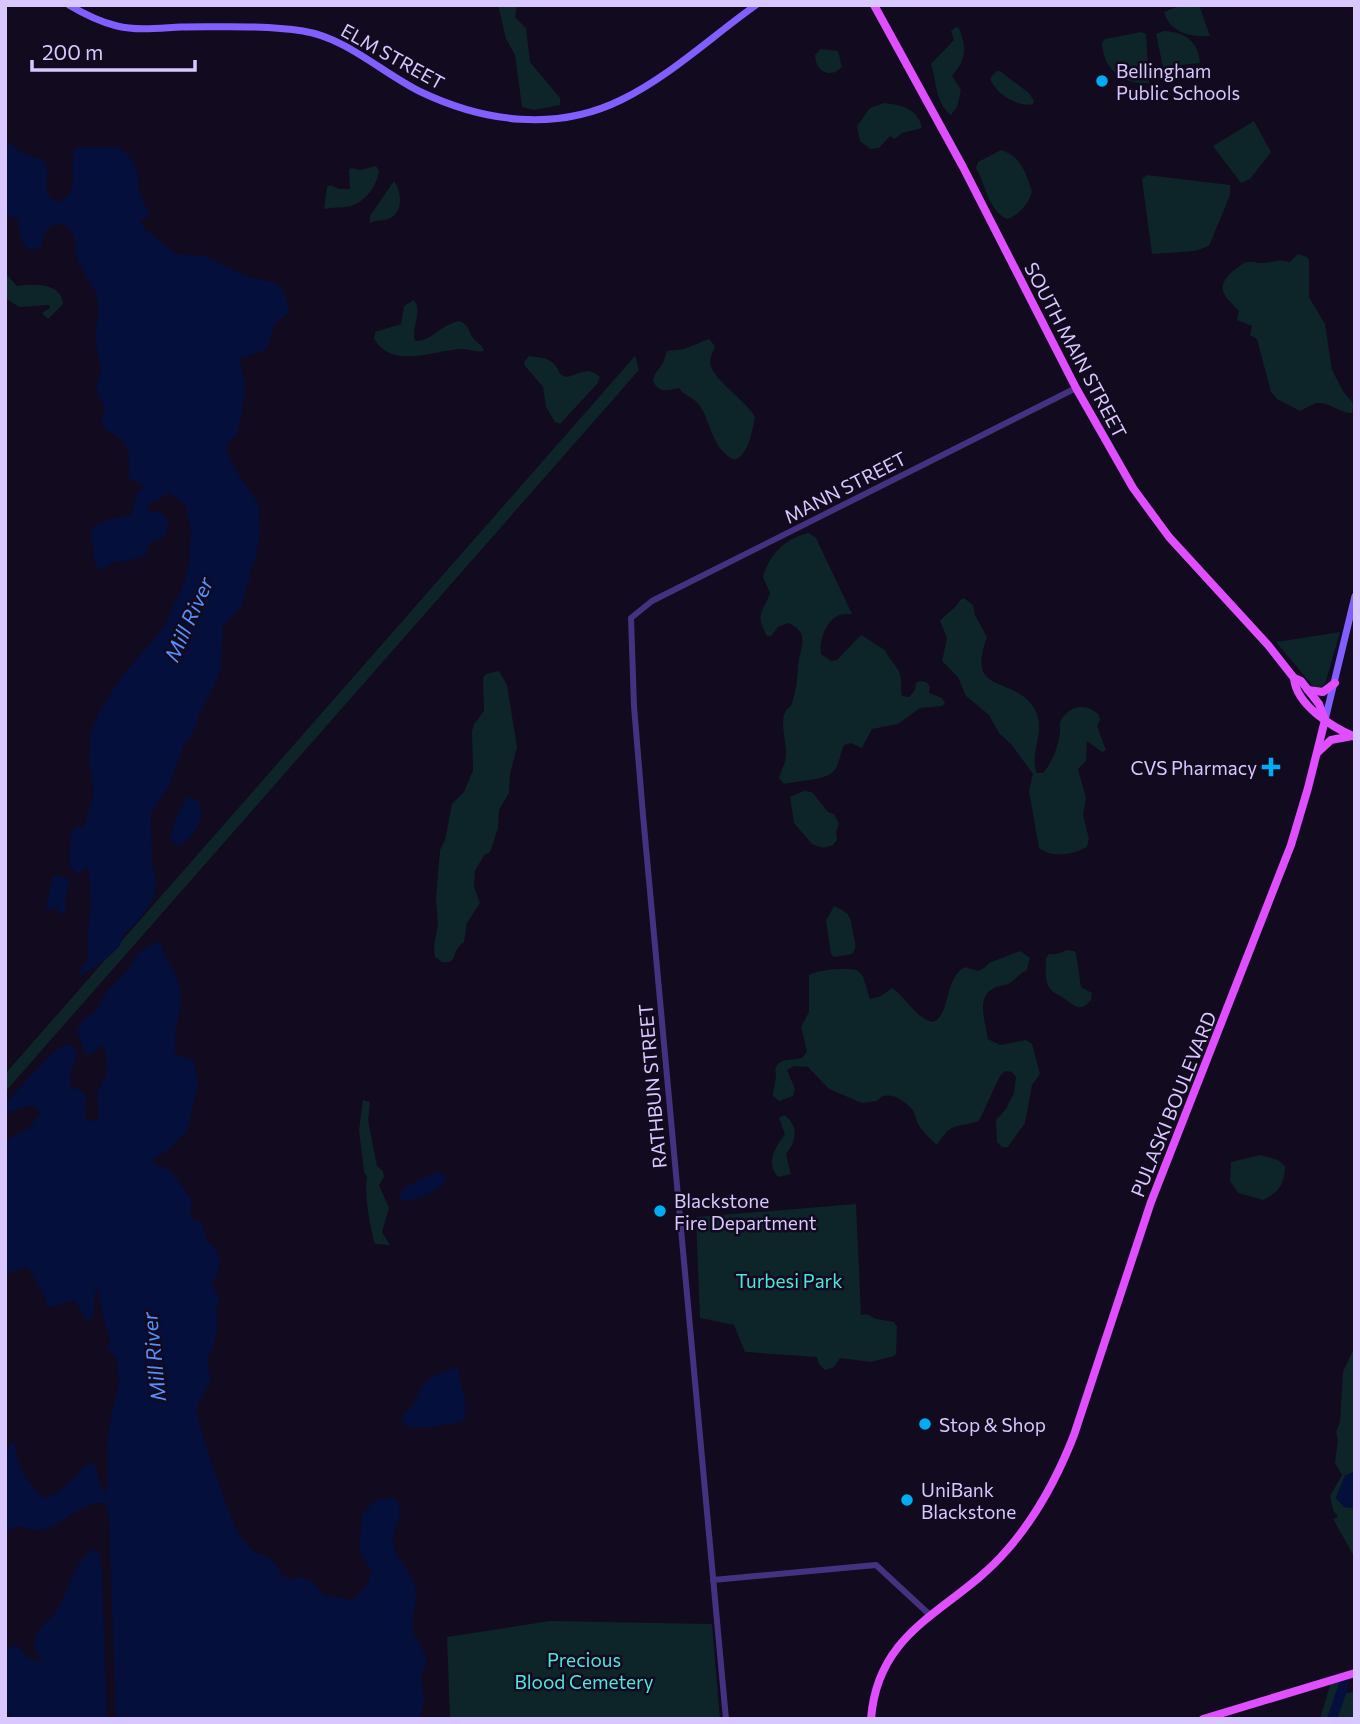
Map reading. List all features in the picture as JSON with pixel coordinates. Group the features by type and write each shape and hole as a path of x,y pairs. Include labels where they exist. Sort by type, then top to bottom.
{"main road":[{"name":"ELM STREET","path":"69,5 98,20 128,28 240,28 310,32 345,47 439,101 487,115 521,120 576,116 621,100 666,72 756,5"},
{"name":"SOUTH MAIN STREET","path":"874,5 963,167 1076,388 1128,480 1153,516 1294,678 1301,681 1319,704 1325,720"},
{"name":"PULASKI BOULEVARD","path":"871,1719 873,1698 883,1669 903,1640 1008,1550 1035,1513 1061,1466 1087,1398 1151,1202 1291,845 1317,755 1355,596"},
{"name":"SOUTH MAIN STREET","path":"1294,678 1294,686 1310,707 1325,720"},
{"path":"1308,690 1323,692 1335,683"},
{"path":"1325,720 1353,736"},
{"path":"1317,755 1331,740 1353,736"},
{"path":"1203,1719 1352,1674"}],"street":[{"name":"MANN STREET","path":"631,618 652,601 1076,388"},
{"name":"RATHBUN STREET","path":"631,618 634,706 642,804 726,1719"},
{"path":"713,1580 876,1565 930,1615"}],"green space":[{"path":"498,5 517,5 515,17 526,28 530,62 560,98 560,105 534,110 522,107 515,55 506,39"},
{"path":"1182,5 1199,5 1210,36 1195,36 1171,25 1164,12"},
{"path":"956,27 962,35 964,54 952,76 961,90 957,107 951,115 939,98 931,64 954,40 951,31"},
{"path":"1164,31 1178,33 1189,39 1199,55 1200,63 1163,67 1156,34"},
{"path":"1141,32 1146,34 1149,83 1131,81 1116,74 1110,68 1103,52 1102,43 1105,39"},
{"path":"821,49 838,51 842,67 833,73 820,69 815,55"},
{"path":"997,71 1029,93 1033,104 1021,104 1001,94 990,78"},
{"path":"884,103 913,112 922,128 902,133 895,139 890,136 879,148 870,149 860,141 857,126 870,108"},
{"path":"1254,121 1271,152 1250,179 1241,183 1213,146"},
{"path":"1001,150 1018,161 1032,191 1023,208 1007,219 991,203 976,168 978,162"},
{"path":"376,166 378,177 363,199 352,206 324,209 327,187 330,185 339,189 350,189 351,168 360,170"},
{"path":"1147,175 1230,185 1230,195 1209,246 1195,251 1152,254 1142,179"},
{"path":"394,181 400,195 396,214 389,219 370,223 370,216"},
{"path":"1298,254 1309,260 1309,297 1325,324 1332,370 1352,402 1352,413 1322,403 1300,411 1277,399 1271,392 1257,339 1250,335 1252,326 1237,320 1239,311 1223,292 1227,277 1245,263 1290,262"},
{"path":"5,273 17,286 38,285 52,288 61,297 63,304 48,319 42,313 50,308 49,305 19,307 5,298"},
{"path":"414,300 417,310 415,341 426,339 459,321 467,326 484,351 463,349 404,356 382,349 374,339 375,332 401,324 404,306"},
{"path":"709,339 715,346 710,360 716,375 755,417 746,448 734,460 726,455 717,443 698,403 679,388 661,389 653,381 667,351 684,349"},
{"path":"529,356 548,360 566,377 587,371 600,377 597,384 560,424 555,422 546,407 543,387 525,366 524,362"},
{"path":"635,356 639,370 5,1092 5,1074"},
{"path":"809,533 816,538 852,614 839,615 830,622 822,638 821,654 831,661 837,660 861,635 885,650 897,667 902,696 909,697 915,690 916,683 920,681 926,682 930,686 929,693 942,698 945,703 942,706 920,708 898,724 872,729 862,748 851,743 844,745 837,766 829,775 784,784 779,778 786,756 783,722 795,691 802,636 800,631 788,623 778,627 771,636 767,636 760,618 770,593 763,577 769,561 780,548 793,538"},
{"path":"964,598 973,605 975,615 987,637 982,669 994,682 1025,698 1038,717 1039,733 1035,758 1037,773 1043,773 1052,759 1058,742 1060,723 1069,711 1085,707 1099,715 1097,726 1106,750 1102,752 1087,741 1086,761 1078,769 1086,798 1083,815 1089,839 1087,847 1081,850 1056,854 1039,848 1029,791 1033,774 1011,744 999,733 989,715 966,696 958,677 942,661 947,638 940,621"},
{"path":"1340,632 1325,684 1319,688 1313,686 1276,642"},
{"path":"499,671 507,685 517,747 510,774 509,793 499,810 498,828 490,852 484,855 475,871 474,887 480,903 467,923 464,942 454,958 450,962 442,962 435,957 434,945 438,925 436,898 440,850 445,840 452,804 464,792 473,770 472,731 484,711 483,678 486,674"},
{"path":"804,791 812,792 828,812 834,814 839,824 837,840 833,845 823,848 812,844 794,823 790,797"},
{"path":"834,906 850,918 856,944 852,954 834,957 831,954 826,921"},
{"path":"1067,950 1076,953 1081,987 1092,993 1091,1000 1083,1007 1076,1006 1054,992 1046,980 1046,958 1049,954"},
{"path":"1020,951 1030,958 1027,970 1010,983 988,992 983,1004 988,1039 1000,1045 1026,1040 1032,1044 1040,1074 1032,1085 1025,1123 1008,1147 1002,1147 997,1142 996,1120 1006,1109 1014,1093 1016,1077 1012,1072 1005,1071 1000,1076 979,1121 951,1129 937,1145 920,1127 913,1110 899,1099 885,1096 877,1101 862,1103 829,1089 808,1067 794,1066 787,1070 795,1089 793,1096 779,1101 773,1096 777,1065 783,1061 802,1058 807,1051 801,1027 809,1012 809,975 819,971 857,970 863,976 870,999 881,996 892,988 916,1012 933,1022 943,1012 950,987 958,972 965,967 978,971 989,963"},
{"path":"363,1100 370,1102 368,1120 377,1166 383,1171 384,1177 379,1185 389,1208 382,1232 390,1245 375,1244 369,1220 367,1177 364,1172 359,1130"},
{"path":"784,1115 792,1124 795,1134 786,1154 791,1174 778,1177 772,1160 775,1149 785,1134 779,1118"},
{"path":"1260,1155 1278,1160 1285,1166 1280,1187 1263,1200 1238,1193 1230,1181 1231,1162"},
{"name":"Turbesi Park","path":"856,1204 861,1315 867,1314 876,1319 894,1322 897,1327 894,1356 871,1362 840,1358 834,1367 825,1370 817,1357 745,1352 734,1325 700,1318 696,1217"},
{"path":"1355,1346 1355,1471 1345,1476 1336,1498 1344,1507 1355,1508 1355,1558 1333,1519 1338,1517 1333,1510 1330,1496 1342,1475 1335,1463 1338,1440 1336,1432 1340,1422 1343,1372"},
{"name":"Precious Blood Cemetery","path":"550,1621 712,1624 720,1719 450,1719 447,1637"},
{"path":"1339,1680 1339,1699 1345,1693 1355,1692 1355,1719 1320,1719 1331,1682"}],"water":[{"name":"Mill River","path":"5,139 21,152 44,161 47,167 48,194 58,202 66,198 72,186 74,149 119,147 137,169 139,191 149,213 148,217 140,221 144,228 176,254 204,256 249,277 276,283 284,292 290,312 274,324 267,349 240,359 245,384 242,413 237,434 227,443 227,452 259,505 260,534 242,605 223,626 220,671 198,716 195,729 183,747 170,784 151,814 152,862 156,881 154,897 140,919 124,934 119,947 81,976 78,973 88,959 87,939 91,905 89,872 86,867 77,873 69,866 71,832 79,825 84,827 94,792 89,761 91,730 123,675 164,627 185,580 191,530 186,506 170,493 147,505 148,511 163,513 169,522 165,536 148,545 146,555 124,562 117,561 101,570 95,565 91,528 132,513 137,492 145,486 129,478 129,454 123,441 104,428 102,419 105,409 96,389 101,372 95,336 99,311 96,293 75,256 73,234 64,224 52,225 44,233 41,248 30,250 21,239 17,219 5,214"},
{"path":"189,796 200,803 200,822 180,846 170,838 180,809"},
{"path":"57,876 69,881 65,917 56,908 46,911 52,877"},
{"name":"Mill River","path":"156,942 161,943 180,988 176,1054 194,1061 198,1084 187,1132 153,1161 154,1164 170,1170 192,1200 190,1217 202,1223 207,1241 215,1248 220,1259 218,1274 211,1283 220,1301 216,1308 214,1344 208,1361 210,1380 197,1409 215,1473 236,1527 250,1548 269,1558 287,1578 291,1580 299,1576 313,1583 324,1595 353,1600 367,1585 372,1571 359,1548 362,1514 376,1500 396,1498 400,1516 394,1534 394,1545 415,1588 412,1625 426,1661 421,1674 424,1699 420,1719 116,1719 109,1518 106,1504 90,1505 49,1528 35,1530 18,1526 5,1535 5,1455 11,1442 15,1443 23,1474 44,1498 58,1492 77,1476 83,1467 92,1463 96,1466 101,1489 107,1491 108,1433 119,1381 117,1360 107,1346 110,1339 98,1290 95,1291 93,1318 86,1321 75,1300 48,1306 27,1268 5,1273 5,1141 29,1128 40,1114 37,1107 27,1106 11,1112 5,1109 5,1104 44,1061 68,1044 76,1049 70,1083 72,1088 86,1095 85,1117 88,1121 97,1120 97,1093 107,1073 105,1049 101,1045 92,1054 85,1054 77,1029 86,1017 96,1011 107,991 131,966 138,953"},
{"path":"437,1172 442,1173 446,1181 437,1189 412,1200 400,1199 399,1193 409,1185"},
{"path":"457,1367 466,1410 462,1422 431,1427 408,1427 402,1421 403,1415 413,1405 422,1386 433,1376"},
{"path":"1355,1471 1355,1508 1344,1507 1336,1498 1345,1476"},
{"path":"93,1550 97,1550 101,1557 107,1719 13,1719 5,1706 5,1651 16,1644 28,1657 40,1663 35,1638 59,1607 82,1560"}],"waterway":[{"path":"1332,1719 1344,1684"}],"place":[{"name":"Bellingham Public Schools","path":"1102,81"},
{"name":"CVS Pharmacy","path":"1271,767"},
{"name":"Blackstone Fire Department","path":"660,1211"},
{"name":"Stop & Shop","path":"925,1424"},
{"name":"UniBank Blackstone","path":"907,1500"}]}
